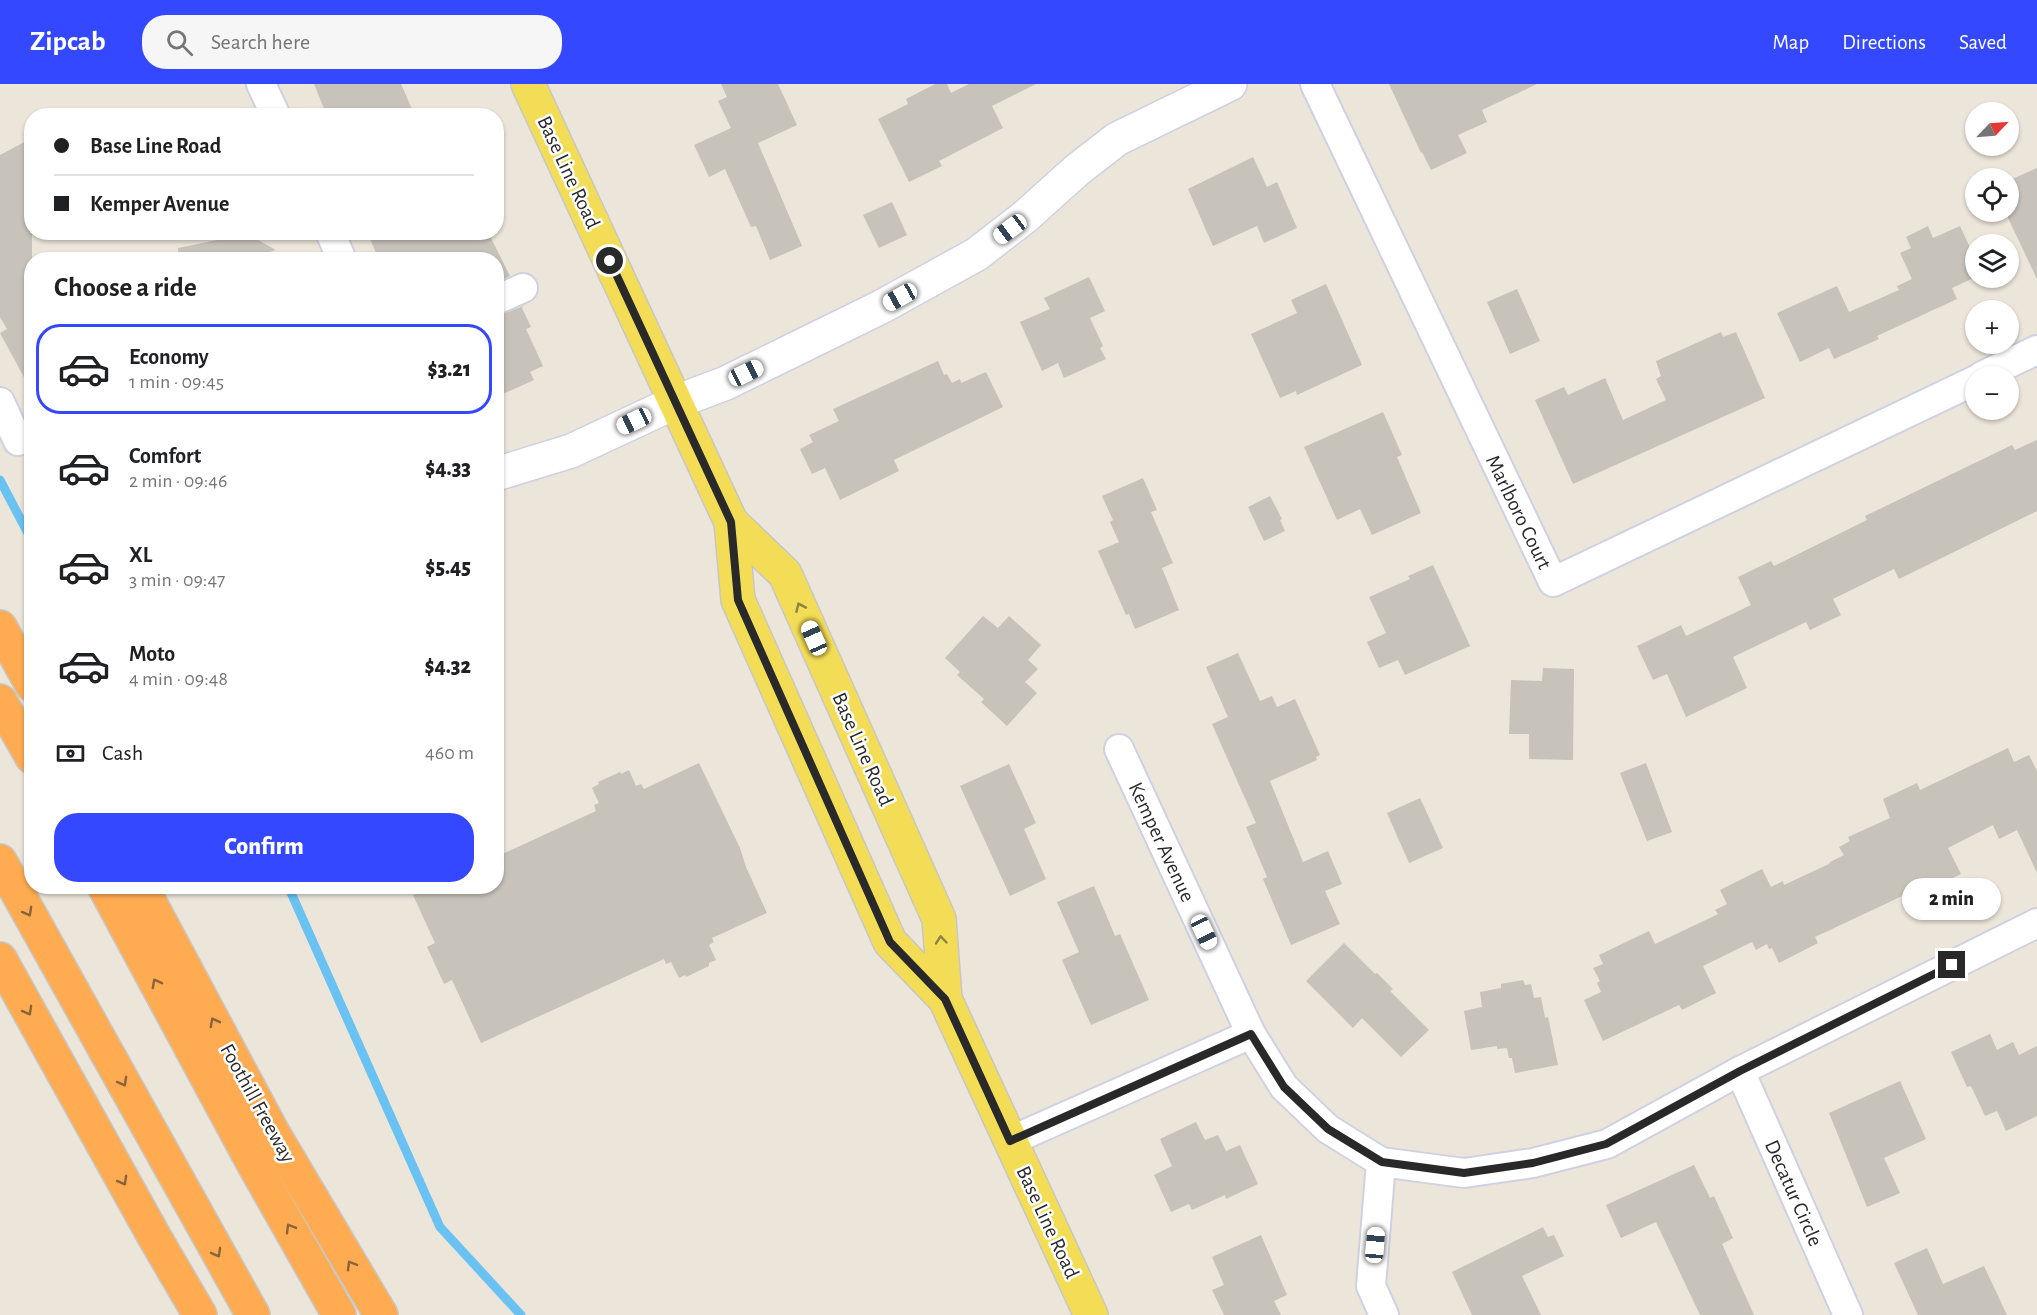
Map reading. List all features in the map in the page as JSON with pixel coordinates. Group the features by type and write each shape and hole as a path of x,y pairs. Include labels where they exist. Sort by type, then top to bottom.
{"highway":[{"path":"0,627 24,670"},
{"path":"0,701 24,744"},
{"path":"0,861 253,1315"},
{"path":"108,894 253,1163 339,1315"},
{"name":"Foothill Freeway","path":"145,894 273,1133 381,1315"},
{"path":"0,959 200,1315"}],"main road":[{"name":"Base Line Road","path":"528,84 731,522 738,600 890,942 945,999 1091,1315"},
{"name":"Base Line Road","path":"731,522 785,574 939,919 945,999"}],"street":[{"path":"261,84 272,108"},
{"path":"504,472 572,451 676,402 726,383 881,307 977,254 1117,139 1230,84"},
{"name":"Marlboro Court","path":"1315,84 1553,582 1965,385"},
{"path":"504,297 524,288"},
{"path":"2003,366 2037,350"},
{"path":"0,402 18,441 24,438"},
{"name":"Kemper Avenue","path":"1119,749 1251,1034 1284,1087 1328,1129 1382,1162 1464,1173 1533,1163 1606,1144 1740,1071 2037,922"},
{"path":"1010,1141 1251,1034"},
{"name":"Decatur Circle","path":"1740,1071 1848,1315"},
{"path":"1382,1162 1371,1286 1384,1315"}],"building":[{"path":"314,84 401,84 412,108 324,108"},
{"path":"721,84 778,84 797,125 758,143 802,246 770,260 756,226 751,227 725,169 709,177 694,145 731,128 718,101 727,97"},
{"path":"935,84 947,84 951,93 969,84 1036,84 992,106 1003,128 939,161 942,166 909,182 878,119 908,104 906,99"},
{"path":"1389,84 1537,84 1482,110 1487,122 1458,135 1467,153 1431,170"},
{"path":"24,142 24,240 32,240 32,252 24,252 24,377 0,333 7,329 0,317 0,155"},
{"path":"1253,157 1267,187 1277,182 1297,228 1264,243 1257,226 1213,246 1188,189"},
{"path":"2037,168 2037,279 2019,241 2019,234 2016,234 2010,222 2019,222 2019,176"},
{"path":"892,202 907,235 879,248 863,215"},
{"path":"1928,226 1933,238 1960,226 1965,237 1965,282 1952,288 1957,299 1877,336 1879,339 1834,359 1829,348 1800,362 1777,313 1837,286 1849,312 1899,290 1897,286 1912,279 1900,253 1911,248 1906,237"},
{"path":"217,240 258,240 276,250 269,252 178,252 178,248"},
{"path":"370,240 492,240 498,252 376,252"},
{"path":"504,264 510,276 504,279"},
{"path":"1089,277 1105,311 1090,318 1103,346 1100,348 1106,359 1064,378 1058,363 1042,371 1020,322 1050,309 1044,298"},
{"path":"1326,284 1362,365 1297,395 1296,391 1280,398 1251,334 1297,313 1291,300"},
{"path":"1517,289 1540,341 1510,354 1487,302"},
{"path":"524,306 522,308 531,327 526,329 543,366 530,372 534,380 504,393 504,313"},
{"path":"1721,332 1723,337 1736,332 1765,398 1573,484 1535,400 1564,387 1568,395 1605,378 1623,420 1666,400 1656,379 1661,376 1656,361"},
{"path":"938,361 944,375 947,374 952,383 960,379 961,383 986,372 1003,407 894,460 899,471 840,500 825,468 812,474 800,449 813,442 809,435 839,421 833,409"},
{"path":"1383,412 1402,455 1397,457 1421,513 1372,535 1360,509 1337,520 1304,447"},
{"path":"2037,440 2037,511 1899,579 1894,569 1833,599 1841,615 1810,630 1806,622 1733,657 1747,688 1686,717 1667,674 1653,680 1637,646 1681,625 1686,636 1751,605 1738,577 1771,561 1774,566 1867,520 1865,516 2012,445 2015,450"},
{"path":"1143,478 1157,510 1151,512 1173,563 1162,568 1179,610 1135,629 1129,614 1126,615 1098,551 1119,542 1110,522 1113,520 1102,496"},
{"path":"1270,496 1282,519 1280,520 1285,531 1264,541 1248,507"},
{"path":"1433,565 1470,646 1405,675 1398,660 1379,668 1367,642 1386,633 1369,597 1410,579 1408,576"},
{"path":"983,616 998,628 1009,616 1041,645 1028,660 1038,669 1025,682 1037,693 1007,726 981,702 984,699 957,675 960,672 945,658"},
{"path":"1238,653 1260,701 1272,696 1277,707 1295,699 1320,755 1316,757 1317,760 1270,781 1303,862 1328,851 1342,884 1325,891 1340,924 1291,945 1263,879 1267,877 1246,827 1256,823 1212,724 1228,717 1206,667"},
{"path":"1543,668 1574,669 1573,760 1529,759 1529,734 1509,734 1511,680 1542,681"},
{"path":"2008,748 2014,762 2029,755 2037,771 2037,873 2017,830 1999,839 1993,825 1948,848 1961,874 1917,895 1915,890 1815,937 1818,943 1779,963 1772,948 1769,949 1767,944 1756,950 1752,942 1703,966 1716,993 1682,1010 1679,1005 1603,1041 1584,1000 1601,992 1597,983 1600,981 1593,968 1603,964 1599,955 1649,931 1655,944 1718,914 1715,910 1727,904 1720,890 1762,869 1771,887 1783,881 1784,885 1829,864 1844,855 1839,847 1850,841 1848,837 1890,818 1883,799 1917,783 1920,790"},
{"path":"699,763 740,848 767,913 712,938 714,942 709,945 716,960 686,977 685,975 679,978 671,962 666,964 664,959 481,1043 452,980 444,984 427,947 435,943 413,895 504,894 504,853 596,811 594,805 599,803 592,788 599,784 598,782 629,770 636,786 641,784 644,789"},
{"path":"1646,763 1672,832 1647,841 1620,773"},
{"path":"1009,764 1036,823 1024,829 1046,879 1010,896 960,786"},
{"path":"1420,798 1443,848 1409,863 1387,813"},
{"path":"1094,886 1115,936 1120,934 1149,1000 1091,1025 1062,960 1079,952 1057,902"},
{"path":"1344,943 1393,989 1390,991 1429,1030 1401,1057 1362,1018 1353,1028 1306,981"},
{"path":"1523,980 1525,985 1531,984 1534,998 1541,997 1545,1018 1548,1017 1558,1065 1515,1073 1507,1048 1497,1049 1497,1046 1471,1050 1464,1011 1482,1007 1480,992 1501,988 1501,984"},
{"path":"1990,1034 1997,1050 2013,1042 2019,1055 2037,1046 2037,1116 2006,1131 1997,1111 1985,1116 1971,1086 1967,1087 1951,1052"},
{"path":"1900,1081 1926,1139 1884,1158 1900,1193 1867,1207 1829,1113"},
{"path":"1196,1122 1205,1140 1218,1135 1226,1151 1240,1145 1258,1184 1226,1199 1225,1195 1192,1210 1189,1204 1171,1212 1154,1175 1172,1166 1160,1139"},
{"path":"1694,1165 1710,1198 1714,1196 1733,1238 1722,1244 1754,1315 1700,1315 1656,1222 1621,1238 1606,1205"},
{"path":"1543,1227 1548,1237 1554,1235 1564,1256 1522,1276 1541,1315 1472,1315 1452,1272"},
{"path":"1261,1235 1287,1295 1274,1301 1281,1315 1224,1315 1212,1290 1224,1285 1212,1257"},
{"path":"1927,1248 1943,1284 1984,1266 2007,1315 1918,1315 1894,1263"}],"waterway":[{"path":"0,480 24,526"},
{"path":"292,894 440,1227 521,1315"}],"route":[{"path":"610,261 731,522 738,600 890,942 945,999 1010,1141 1251,1034 1284,1087 1328,1129 1382,1162 1464,1173 1533,1163 1606,1144 1740,1071 1952,965"}]}
